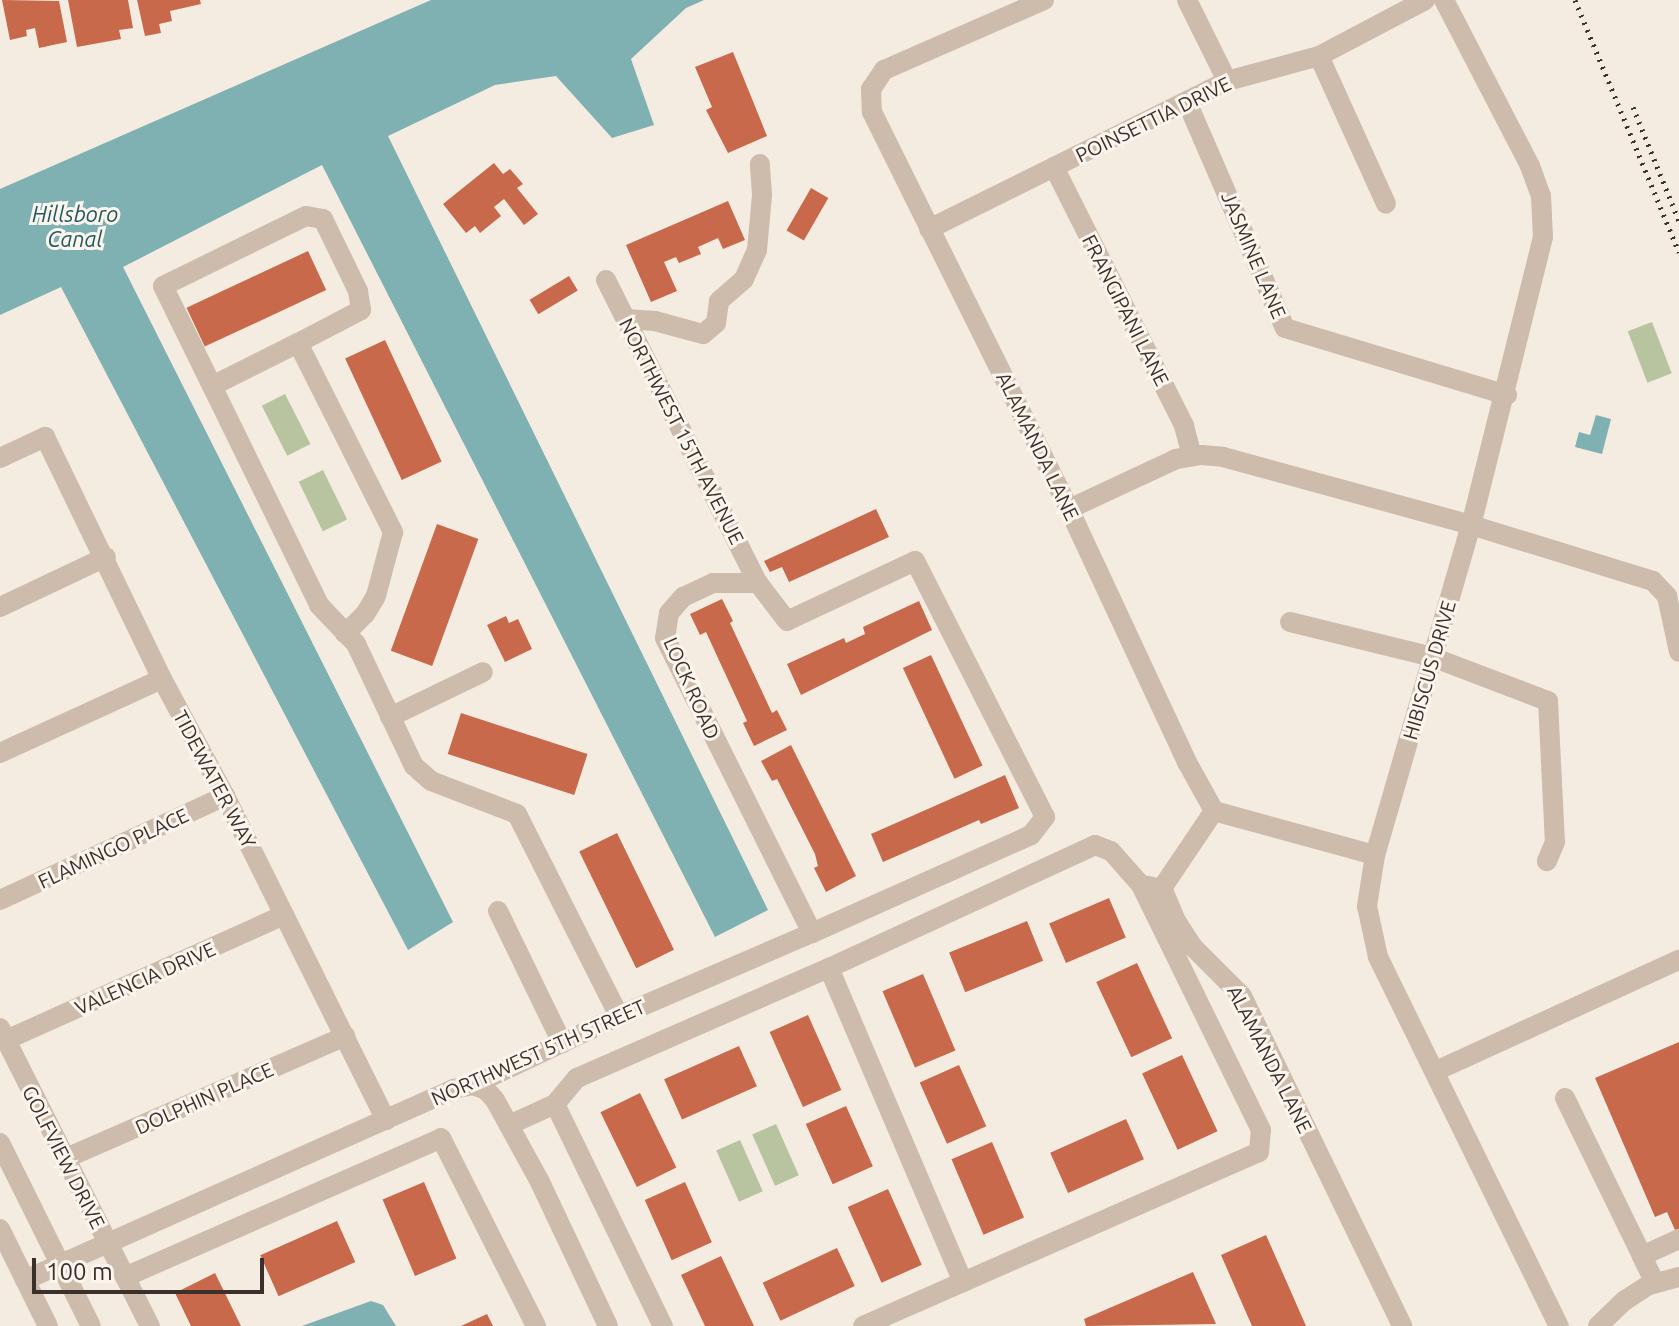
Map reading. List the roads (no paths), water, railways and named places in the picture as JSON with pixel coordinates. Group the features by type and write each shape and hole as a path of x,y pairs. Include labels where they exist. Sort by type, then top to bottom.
{"street":[{"name":"ALAMANDA LANE","path":"1044,0 892,65 871,89 872,112 1069,509 1188,764 1214,811"},
{"path":"1187,0 1227,81"},
{"name":"POINSETTIA DRIVE","path":"929,229 1227,81 1319,56 1425,0"},
{"name":"HIBISCUS DRIVE","path":"1444,0 1530,166 1541,196 1543,237 1507,395 1375,855 1367,906 1378,957 1559,1326"},
{"path":"1319,56 1386,204"},
{"name":"JASMINE LANE","path":"1187,102 1285,328 1507,395"},
{"path":"626,319 655,321 703,334 716,323 719,301 744,279 757,250 762,195 760,164"},
{"name":"FRANGIPANI LANE","path":"1054,167 1184,426 1192,455"},
{"path":"212,386 361,310 358,291 323,219 306,216 163,286 319,605 356,644 414,766 431,781 517,814 619,1016"},
{"name":"NORTHWEST 15TH AVENUE","path":"606,280 758,583"},
{"path":"298,343 393,532 376,596 365,614 345,634"},
{"name":"TIDEWATER WAY","path":"0,458 45,437 106,557 162,679 225,796 386,1120"},
{"path":"1069,509 1192,455 1223,457 1471,525 1653,581 1667,596 1679,652"},
{"path":"0,607 106,557"},
{"name":"NORTHWEST 5TH STREET","path":"25,1280 453,1089 473,1085 619,1016 1031,835 1045,817 915,561 787,621 758,583"},
{"name":"LOCK ROAD","path":"758,583 713,583 683,597 669,613 665,638 812,933"},
{"path":"1290,622 1432,657 1548,701 1555,842 1547,861"},
{"path":"390,717 483,672"},
{"path":"0,753 162,679"},
{"name":"FLAMINGO PLACE","path":"0,900 225,796"},
{"path":"1141,885 1162,888 1214,811 1375,855"},
{"path":"509,1125 555,1104 577,1078 829,968 1095,845 1111,851 1141,885 1261,1130 1259,1152 863,1326"},
{"name":"ALAMANDA LANE","path":"1162,888 1193,947 1242,996 1402,1326"},
{"path":"498,911 562,1043"},
{"name":"VALENCIA DRIVE","path":"3,1034 284,915"},
{"path":"1436,1071 1679,960"},
{"path":"829,968 963,1282"},
{"name":"GOLFVIEW DRIVE","path":"3,1034 150,1326"},
{"name":"DOLPHIN PLACE","path":"64,1159 345,1036"},
{"path":"473,1085 490,1094 509,1125 608,1326"},
{"path":"1565,1098 1655,1283"},
{"path":"555,1104 663,1326"},
{"path":"125,1277 441,1138 536,1326"},
{"path":"0,1143 91,1326"},
{"path":"0,1229 48,1326"},
{"path":"1642,1256 1679,1239"},
{"path":"1598,1326 1624,1301 1655,1283 1679,1277"}],"water":[{"name":"Hillsboro Canal","path":"431,0 704,0 686,8 631,59 654,125 612,138 556,76 495,85 388,136 768,910 715,937 322,165 123,267 453,922 408,950 61,287 0,315 0,189"},
{"path":"1596,415 1611,419 1602,454 1575,447 1579,432 1590,435"},
{"path":"371,1301 383,1305 396,1326 302,1326"}],"railway":[{"path":"1575,0 1679,252"},
{"path":"1633,107 1679,221"}]}
